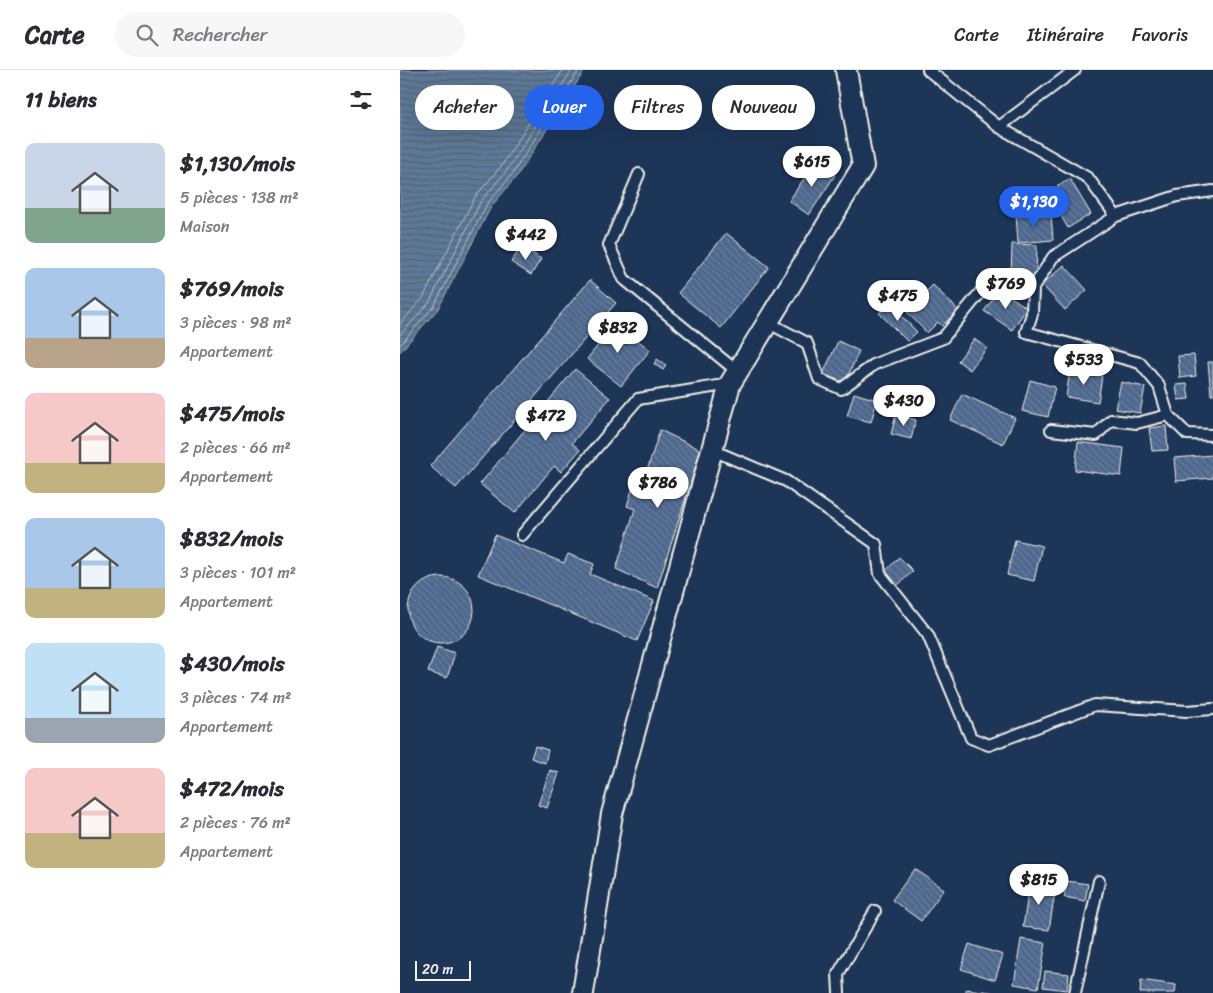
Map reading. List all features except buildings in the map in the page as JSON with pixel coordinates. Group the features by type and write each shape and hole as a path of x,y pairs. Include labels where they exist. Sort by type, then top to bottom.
{"street":[{"path":"583,993 612,814 712,450 734,378 863,166 846,70"}],"lane":[{"path":"928,70 999,127 1088,178 1116,216"},
{"path":"999,127 1075,70"},
{"path":"639,174 609,245 624,279 734,378"},
{"path":"1213,192 1177,196 1116,216 1052,256 1033,288 1032,314 1026,332 1140,363 1159,386 1168,415 1187,434 1213,435"},
{"path":"769,323 807,343 818,378 841,389 875,364 943,338 984,288 1000,280 1022,289 1033,288"},
{"path":"522,535 638,399 734,378"},
{"path":"1051,430 1096,435 1111,420 1137,423 1168,415"},
{"path":"712,450 786,481 876,544 880,574 928,635 971,738 989,746 1096,705 1187,710 1213,709"},
{"path":"1075,993 1099,881"},
{"path":"839,993 838,974 875,911"}],"water":[{"path":"400,70 585,70 575,85 524,85 524,130 547,130 517,176 491,207 438,309 400,352"}]}
